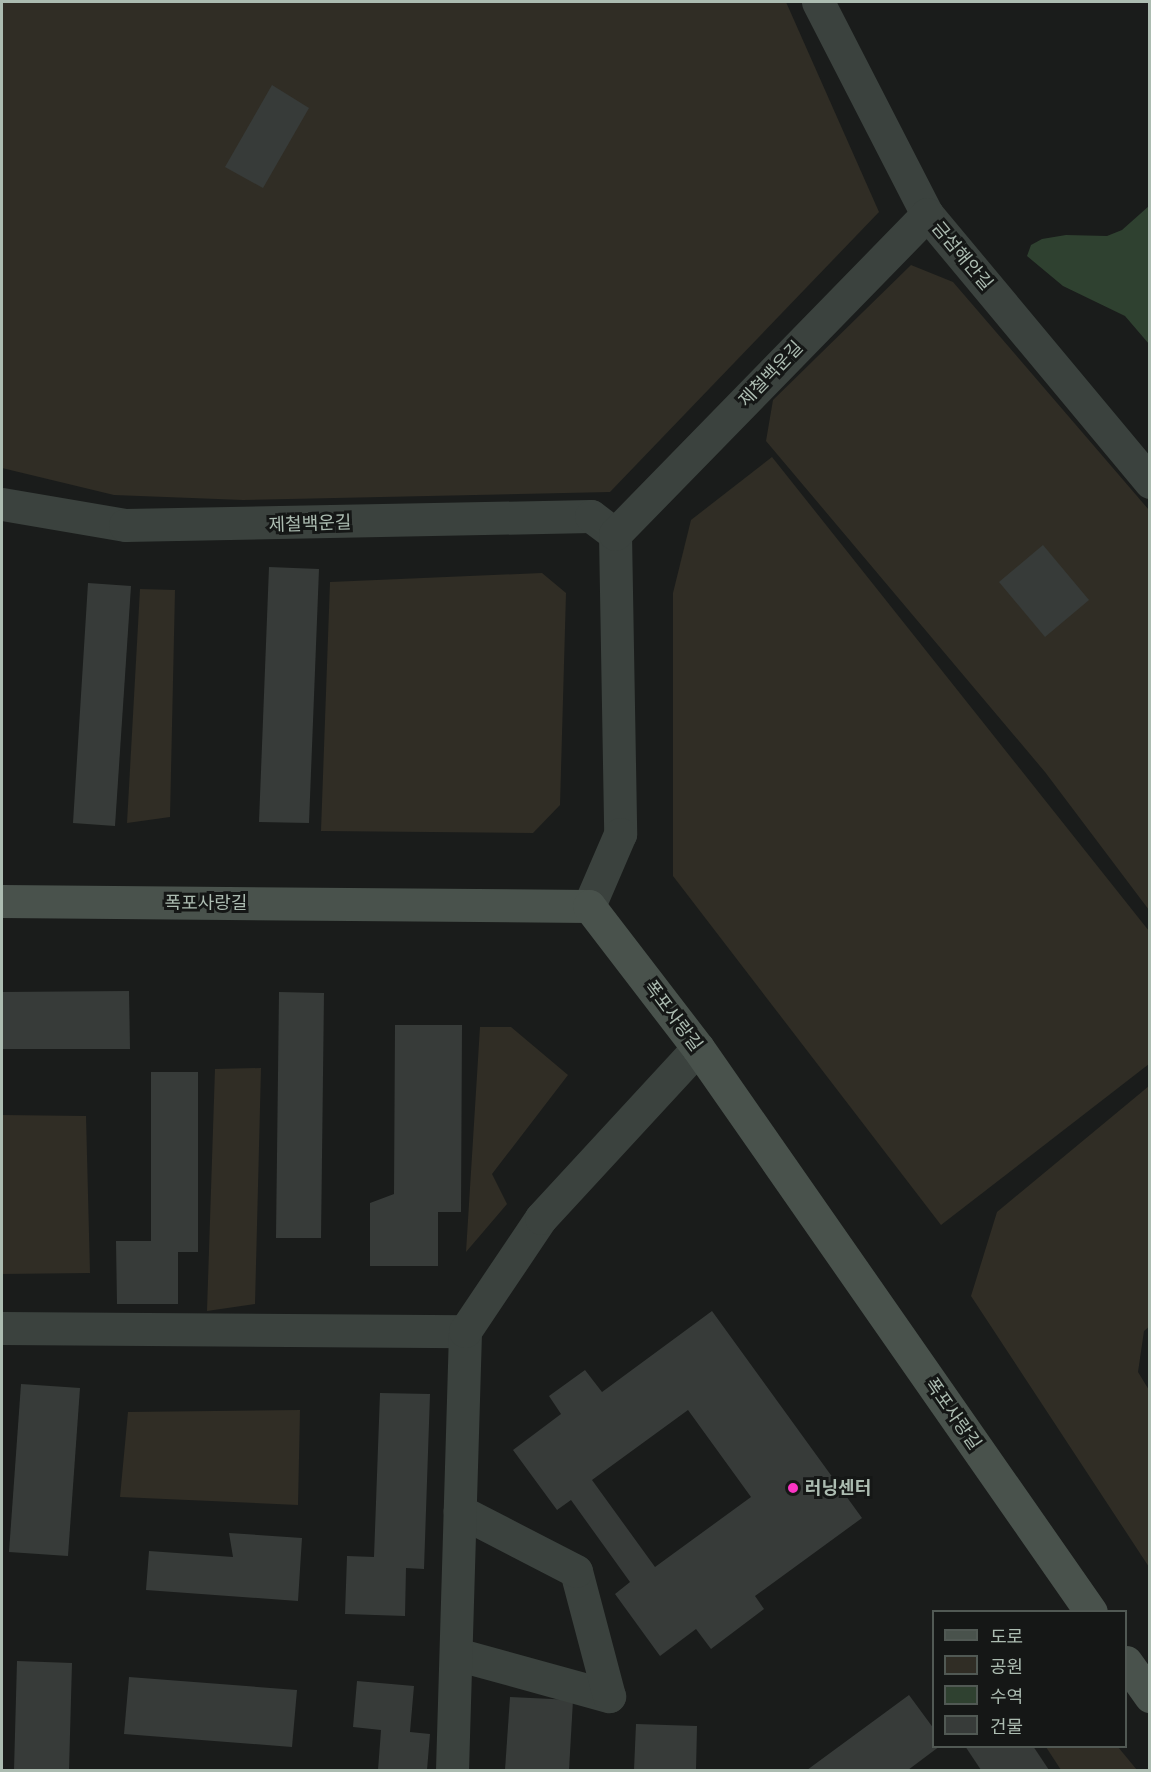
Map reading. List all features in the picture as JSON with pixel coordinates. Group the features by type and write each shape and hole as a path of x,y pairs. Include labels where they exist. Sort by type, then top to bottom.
{"street":[{"name":"금섬해안길","path":"818,2 927,214 1149,482"},
{"name":"제철백운길","path":"2,504 125,525 591,516 615,534 927,214"},
{"path":"589,906 620,834 615,534"},
{"name":"폭포사랑길","path":"2,901 589,906 698,1048 1089,1610"},
{"path":"452,1770 465,1331 541,1218 698,1048"},
{"path":"2,1328 465,1331"},
{"path":"456,1654 609,1696 576,1570 460,1511"},
{"path":"1127,1665 1149,1696"}],"green space":[{"path":"2,2 786,2 879,212 610,492 243,500 114,495 2,468"},
{"path":"911,265 953,282 1149,510 1149,910 1045,772 766,441 773,400"},
{"path":"772,457 1149,931 1149,1064 941,1225 673,876 673,593 691,520"},
{"path":"542,573 566,593 560,805 533,833 321,831 330,582"},
{"path":"140,589 175,590 170,817 127,823"},
{"path":"480,1027 511,1027 568,1075 492,1174 507,1204 466,1252"},
{"path":"261,1068 255,1304 207,1311 215,1069"},
{"path":"1149,1086 1150,1326 1144,1331 1138,1372 1149,1390 1149,1567 971,1296 997,1212"},
{"path":"2,1115 86,1116 90,1273 2,1274"},
{"path":"300,1410 298,1505 120,1497 128,1412"},
{"path":"1047,1748 1119,1748 1137,1770 1061,1770"}],"water":[{"path":"1149,206 1149,344 1125,316 1063,286 1027,256 1031,245 1042,239 1066,235 1107,236 1122,230"}],"building":[{"path":"272,85 309,108 263,188 225,167"},
{"path":"1043,545 1089,600 1045,637 999,582"},
{"path":"269,567 319,569 309,823 259,822"},
{"path":"88,583 131,586 115,826 73,823"},
{"path":"129,991 130,1049 2,1049 2,992"},
{"path":"279,992 324,993 321,1238 276,1238"},
{"path":"395,1025 462,1025 461,1212 438,1212 438,1266 370,1266 370,1203 394,1194"},
{"path":"151,1072 198,1072 198,1252 178,1252 178,1304 117,1304 116,1241 151,1241"},
{"name":"러닝센터","path":"712,1311 862,1518 755,1596 764,1609 711,1649 696,1629 660,1656 615,1594 630,1582 571,1500 557,1510 513,1450 561,1414 549,1396 585,1370 602,1392","holes":["688,1410 751,1497 655,1567 592,1480"]},
{"path":"21,1384 80,1388 68,1556 9,1552"},
{"path":"380,1393 430,1394 424,1569 406,1568 405,1616 345,1614 347,1556 374,1557"},
{"path":"229,1533 302,1538 298,1601 146,1590 149,1551 233,1557"},
{"path":"17,1661 72,1663 69,1770 14,1770"},
{"path":"129,1677 297,1690 292,1747 124,1734"},
{"path":"357,1681 414,1686 410,1732 430,1734 427,1770 378,1770 381,1730 353,1727"},
{"path":"909,1695 932,1726 932,1748 937,1748 908,1770 807,1770"},
{"path":"510,1697 573,1700 569,1770 505,1770"},
{"path":"636,1724 697,1726 696,1770 634,1770"},
{"path":"966,1748 1034,1748 1049,1770 981,1770"}],"place":[{"name":"러닝센터","path":"793,1488"}]}
